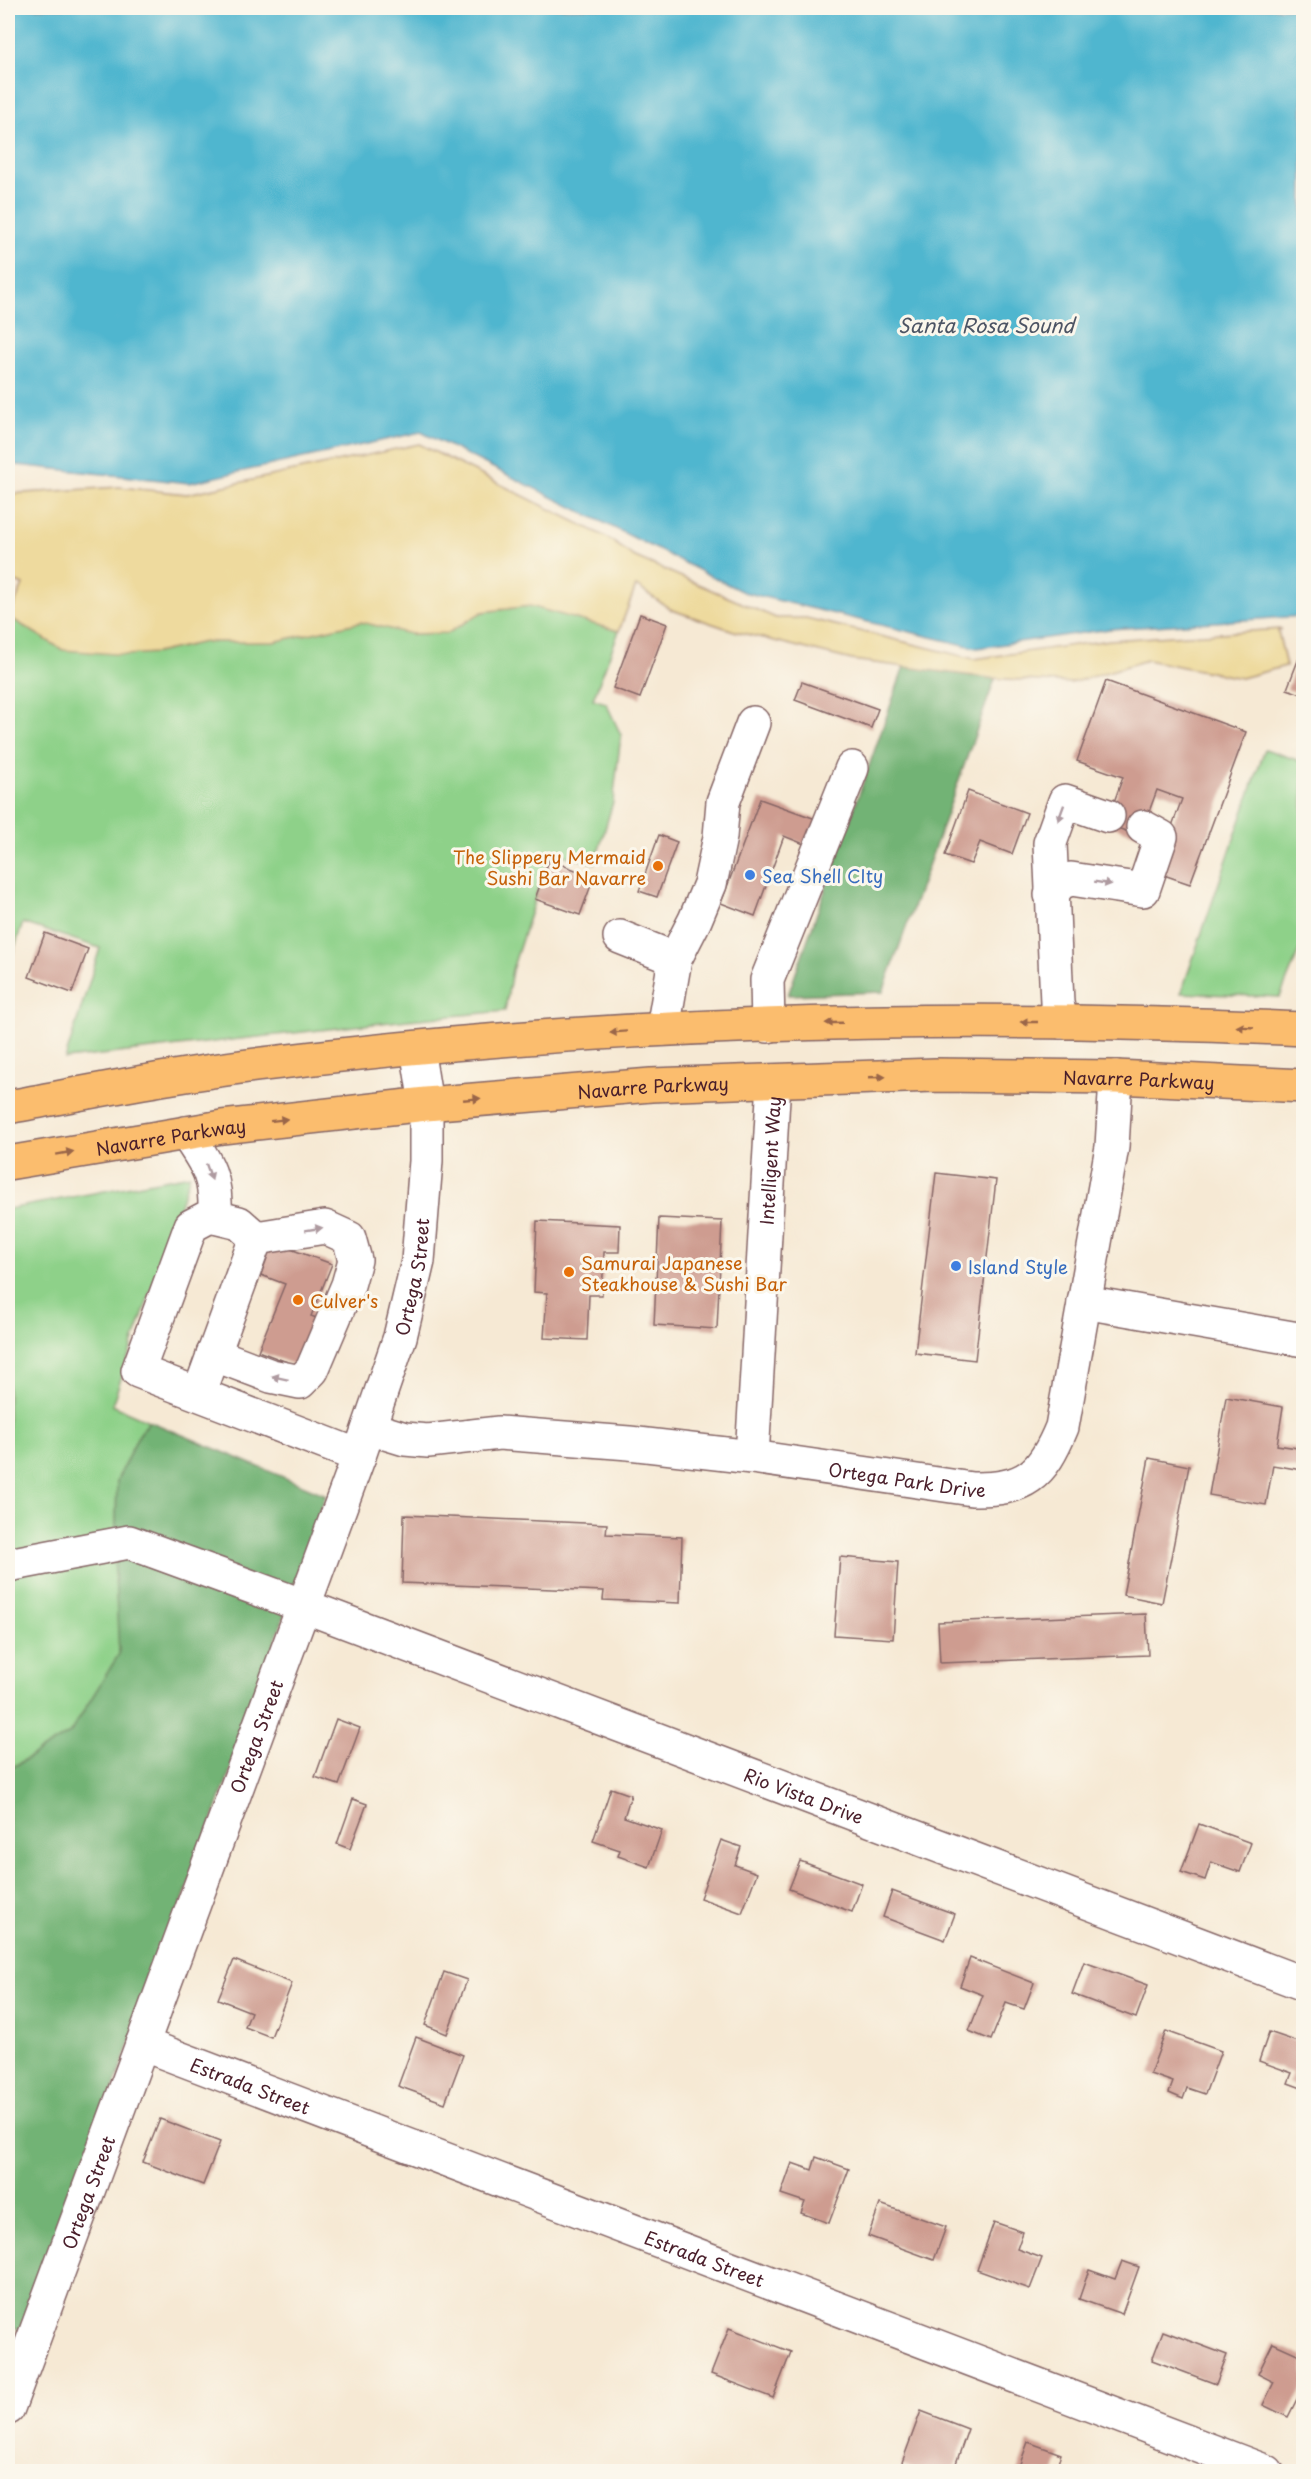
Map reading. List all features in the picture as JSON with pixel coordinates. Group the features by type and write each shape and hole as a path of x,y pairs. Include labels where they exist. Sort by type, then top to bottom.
{"highway":[{"path":"8,1107 270,1063 417,1048 663,1029 862,1023 1147,1022 1304,1029"},
{"name":"Navarre Parkway","path":"8,1163 186,1133 426,1104 651,1085 935,1075 1116,1077 1304,1086"}],"street":[{"path":"663,1029 675,959 710,884 720,837 723,802 753,723"},
{"path":"768,1026 767,980 852,768"},
{"path":"1062,1022 1058,1004 1050,843 1065,801 1108,816"},
{"path":"1051,895 1060,883 1071,879 1143,890 1161,837 1143,827"},
{"path":"620,937 675,959"},
{"name":"Ortega Street","path":"8,2408 304,1606 400,1337 418,1261 426,1161 426,1104 417,1048"},
{"name":"Ortega Park Drive","path":"215,1217 210,1216 191,1226 138,1371 199,1394 364,1442 428,1441 499,1433 629,1443 752,1457 972,1489 999,1490 1020,1484 1040,1467 1054,1448 1062,1427 1112,1147 1116,1077"},
{"name":"Intelligent Way","path":"752,1457 774,1080"},
{"path":"186,1133 205,1160 216,1192 215,1217 239,1223 256,1238"},
{"path":"213,1354 271,1376 300,1382 312,1370 348,1285 355,1260 349,1238 325,1227 256,1238"},
{"path":"199,1394 256,1238"},
{"path":"1084,1302 1304,1340"},
{"name":"Rio Vista Drive","path":"8,1565 129,1542 1304,1984"},
{"name":"Estrada Street","path":"142,2044 1267,2472"}],"green space":[{"path":"530,606 619,631 593,699 606,703 621,735 613,802 595,863 550,852 512,970 505,1011 65,1059 100,948 23,923 8,967 9,617 63,650 156,653 204,642 273,642 361,622 411,634 448,633 482,612"},
{"path":"904,667 995,679 883,992 788,995"},
{"path":"1265,749 1303,762 1303,941 1280,997 1181,993"},
{"path":"190,1175 112,1405 149,1421 137,1438 117,1481 115,1573 120,1654 70,1733 8,1770 8,1209"},
{"path":"149,1421 326,1495 225,1786 24,2331 8,2326 8,1770 70,1733 119,1654 115,1573 117,1481 137,1438"}],"sand":[{"path":"419,444 606,537 633,556 776,618 806,618 974,659 1110,640 1282,629 1278,631 1286,666 1241,678 1147,660 1071,683 990,678 852,660 734,631 672,610 636,586 619,631 530,606 482,612 448,633 411,634 361,622 273,642 204,642 156,653 127,655 63,650 9,617 23,585 8,579 8,494 119,487 187,494"}],"water":[{"name":"Santa Rosa Sound","path":"8,8 1303,8 1303,616 1110,629 977,648 743,592 421,432 189,483 8,464"}],"building":[{"path":"640,614 667,624 640,698 613,688"},
{"path":"1304,645 1304,695 1287,689"},
{"path":"1106,681 1246,732 1190,884 1155,872 1182,799 1157,790 1140,836 1106,824 1123,777 1077,761"},
{"path":"802,682 878,709 871,728 795,700"},
{"path":"968,791 1027,813 1012,854 980,842 971,864 945,855"},
{"name":"Sea Shell CIty","path":"760,799 824,822 814,848 784,836 755,916 721,903"},
{"name":"The Slippery Mermaid Sushi Bar Navarre","path":"659,835 677,842 657,897 639,891"},
{"path":"549,860 594,877 580,915 535,899"},
{"path":"45,933 88,949 72,993 29,977"},
{"name":"Island Style","path":"936,1173 996,1180 975,1360 915,1353"},
{"path":"659,1218 722,1221 717,1329 654,1325"},
{"name":"Samurai Japanese Steakhouse & Sushi Bar","path":"537,1221 620,1225 619,1252 604,1252 602,1295 589,1295 587,1340 544,1338 547,1293 534,1292"},
{"name":"Culver's","path":"265,1240 332,1264 311,1316 322,1320 303,1368 258,1351 285,1284 253,1272"},
{"path":"1226,1397 1283,1407 1277,1445 1304,1449 1302,1470 1273,1465 1266,1505 1209,1495"},
{"path":"1149,1458 1189,1466 1162,1603 1123,1595"},
{"path":"404,1515 607,1524 606,1534 682,1537 680,1603 603,1600 604,1591 402,1583"},
{"path":"840,1557 898,1562 893,1639 834,1635"},
{"path":"1146,1614 1148,1655 940,1663 938,1622"},
{"path":"336,1719 360,1728 339,1785 315,1777"},
{"path":"611,1788 631,1795 624,1817 662,1830 649,1867 618,1856 620,1850 593,1841"},
{"path":"353,1799 367,1804 350,1849 337,1844"},
{"path":"1199,1824 1251,1843 1240,1872 1211,1862 1205,1880 1181,1872"},
{"path":"721,1840 741,1847 735,1865 757,1873 742,1913 700,1898"},
{"path":"800,1861 862,1884 852,1912 789,1889"},
{"path":"892,1891 955,1914 945,1940 883,1917"},
{"path":"970,1958 1034,1983 1024,2009 1006,2003 991,2040 969,2031 983,1995 960,1986"},
{"path":"234,1960 292,1983 271,2037 245,2027 251,2012 218,1999"},
{"path":"1084,1962 1148,1985 1136,2018 1072,1994"},
{"path":"444,1972 467,1980 447,2034 425,2025"},
{"path":"1166,2031 1221,2051 1205,2094 1187,2088 1183,2099 1169,2093 1173,2082 1150,2074"},
{"path":"1269,2032 1304,2044 1304,2089 1288,2083 1292,2073 1259,2061"},
{"path":"416,2037 463,2055 445,2103 398,2086"},
{"path":"160,2119 220,2142 203,2185 143,2162"},
{"path":"816,2157 849,2169 829,2223 801,2213 805,2202 781,2194 792,2163 812,2170"},
{"path":"880,2204 946,2227 934,2260 868,2236"},
{"path":"994,2222 1023,2232 1017,2249 1042,2258 1030,2289 977,2270"},
{"path":"1122,2261 1139,2267 1122,2314 1079,2299 1089,2270 1115,2279"},
{"path":"729,2328 791,2352 773,2398 711,2374"},
{"path":"1163,2331 1227,2355 1216,2384 1152,2360"},
{"path":"1273,2343 1304,2357 1304,2385 1288,2417 1263,2405 1274,2382 1258,2374"},
{"path":"921,2411 968,2429 953,2472 920,2472 901,2465"},
{"path":"1028,2442 1061,2454 1055,2472 1017,2472"}],"place":[{"name":"The Slippery Mermaid Sushi Bar Navarre","path":"658,866"},
{"name":"Sea Shell CIty","path":"750,875"},
{"name":"Island Style","path":"956,1266"},
{"name":"Samurai Japanese Steakhouse & Sushi Bar","path":"569,1272"},
{"name":"Culver's","path":"298,1300"}]}
